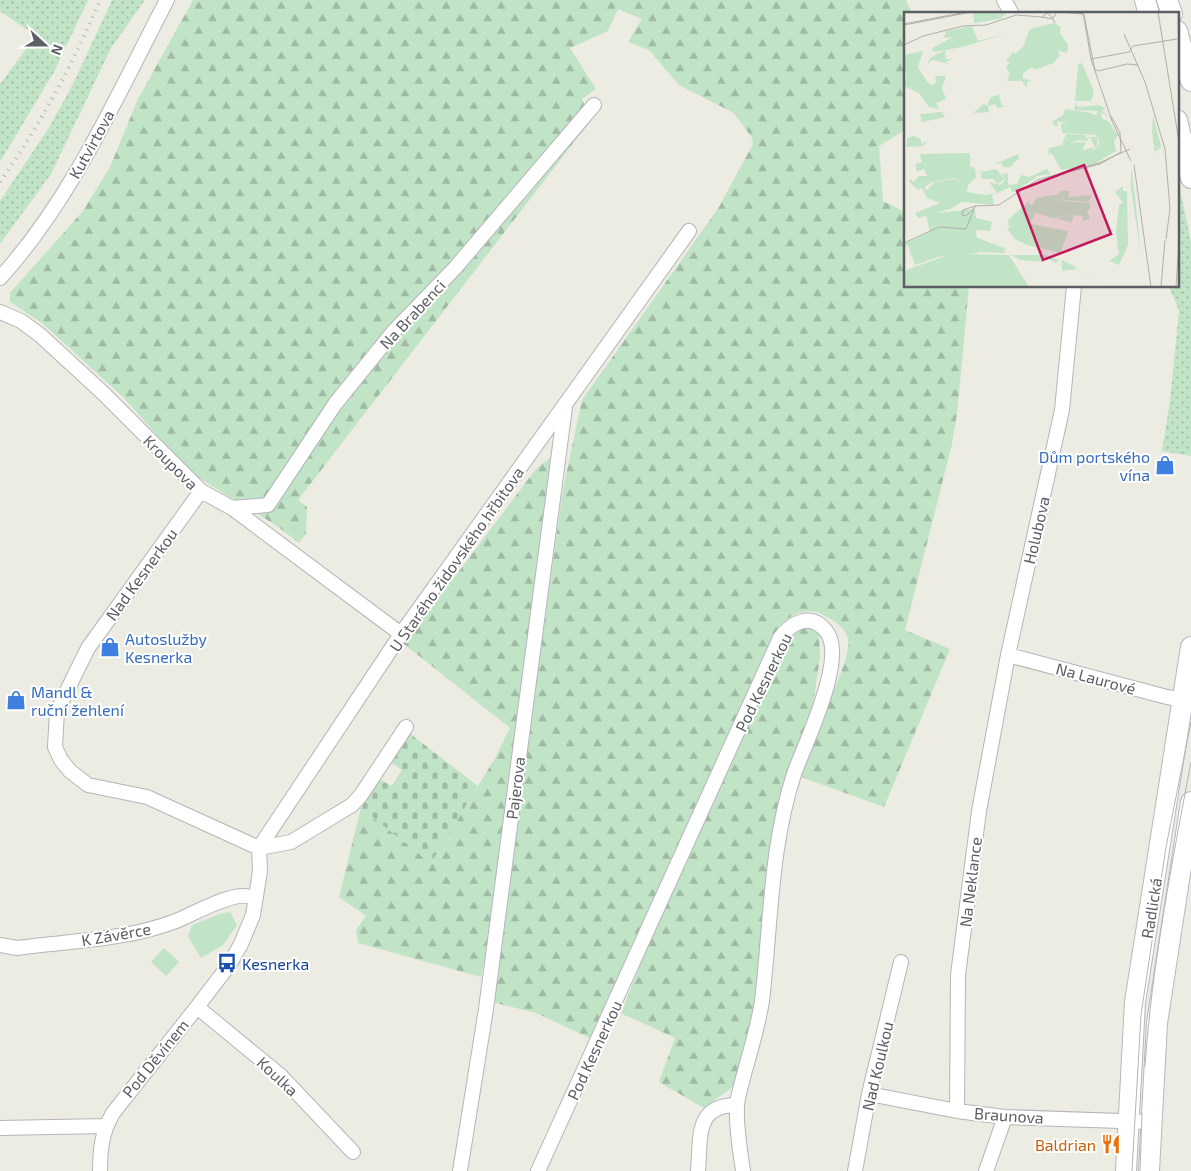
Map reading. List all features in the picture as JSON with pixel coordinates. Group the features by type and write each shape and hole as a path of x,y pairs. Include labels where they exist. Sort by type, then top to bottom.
{"main road":[{"path":"1167,0 1171,12"},
{"path":"1178,35 1191,81"},
{"path":"1178,124 1191,178"},
{"name":"Radlická","path":"1126,1171 1127,1121 1135,1002 1188,700 1191,647"},
{"name":"Radlická","path":"1148,1171 1158,1023 1191,802"}],"street":[{"name":"Kutvirtova","path":"0,278 38,233 58,202 118,97 167,0"},
{"path":"1004,0 1011,12"},
{"name":"Na Brabenci","path":"232,508 268,505 334,404 388,338 455,268 594,105"},
{"name":"U Starého židovského hřbitova","path":"259,848 401,634 689,231"},
{"name":"Holubova","path":"1008,655 1062,410 1074,288"},
{"name":"Kroupova","path":"0,312 21,321 40,335 103,392 201,492 232,508 401,634"},
{"name":"Pajerova","path":"460,1171 486,1009 566,404"},
{"name":"Nad Kesnerkou","path":"201,492 88,648 57,711 55,747 61,760 70,771 88,785 147,798 259,848"},
{"name":"Pod Kesnerkou","path":"538,1171 780,638 788,628 798,621 807,620 817,623 830,635 833,652 831,667 780,820 768,918 765,972 760,1010 736,1106 743,1171"},
{"name":"Na Laurové","path":"1008,655 1188,700"},
{"name":"Na Neklance","path":"957,1111 958,975 979,810 1008,655"},
{"path":"255,900 260,871 259,848 291,842 352,805 361,795 406,727"},
{"name":"K Závěrce","path":"0,945 17,948 140,932 175,921 231,897 249,896 255,900"},
{"name":"Pod Děvínem","path":"106,1126 120,1101 197,1007 241,944 253,915 255,900"},
{"name":"Nad Koulkou","path":"855,1171 869,1094 901,962"},
{"name":"Koulka","path":"197,1007 281,1076 353,1152"},
{"name":"Braunova","path":"869,1094 957,1111 1005,1117 1150,1122"},
{"path":"698,1171 702,1126 706,1116 712,1109 723,1106 736,1106"},
{"path":"986,1171 1005,1117"},
{"path":"0,1128 106,1126 100,1148 100,1171"}],"green space":[{"path":"0,0 88,0 55,70 0,162 0,84 36,36 0,11"},
{"path":"112,0 145,0 111,48 51,174 0,244 0,201 50,126 75,80"},
{"path":"193,0 906,0 911,12 904,12 904,131 879,146 883,201 904,212 904,288 969,288 957,414 951,448 905,630 950,649 884,807 801,777 821,719 843,668 848,639 838,624 815,612 798,613 788,618 779,626 590,1038 536,1013 492,1002 563,489 582,400 719,207 753,144 752,138 734,113 679,85 649,50 628,42 642,19 618,9 608,31 570,48 596,89 582,99 591,120 298,500 307,507 306,534 299,543 277,526 191,473 123,397 42,323 10,302 10,293 83,211 110,167 138,99"},
{"path":"1178,180 1191,242 1191,456 1162,451 1170,401 1179,311 1170,288 1178,288"},
{"path":"551,457 490,933 481,977 358,943 356,930 366,916 339,897 361,808 431,863 494,760 510,728 404,644 536,469"},
{"path":"801,627 810,627 819,634 820,657 812,713 791,767 755,1009 739,1082 704,1108 659,1082 675,1038 621,1013 656,926 787,637"},
{"path":"409,733 478,786 431,863 361,808 379,779 392,786 402,770 390,762"},
{"path":"230,912 237,925 223,945 201,958 188,936 192,925"},
{"path":"164,948 179,962 166,976 151,962"}],"tram line":[{"path":"1132,1171 1141,1015 1166,847 1191,722"},
{"path":"1145,1066 1152,990 1191,762"},
{"path":"1140,1171 1142,1114"}],"railway":[{"path":"0,182 29,139 55,94 100,0"}],"place":[{"name":"Dům portského vína","path":"1165,465"},
{"name":"Autoslužby Kesnerka","path":"110,647"},
{"name":"Mandl & ruční žehlení","path":"16,700"},
{"name":"Kesnerka","path":"227,963"},
{"name":"Baldrian","path":"1111,1144"}]}
